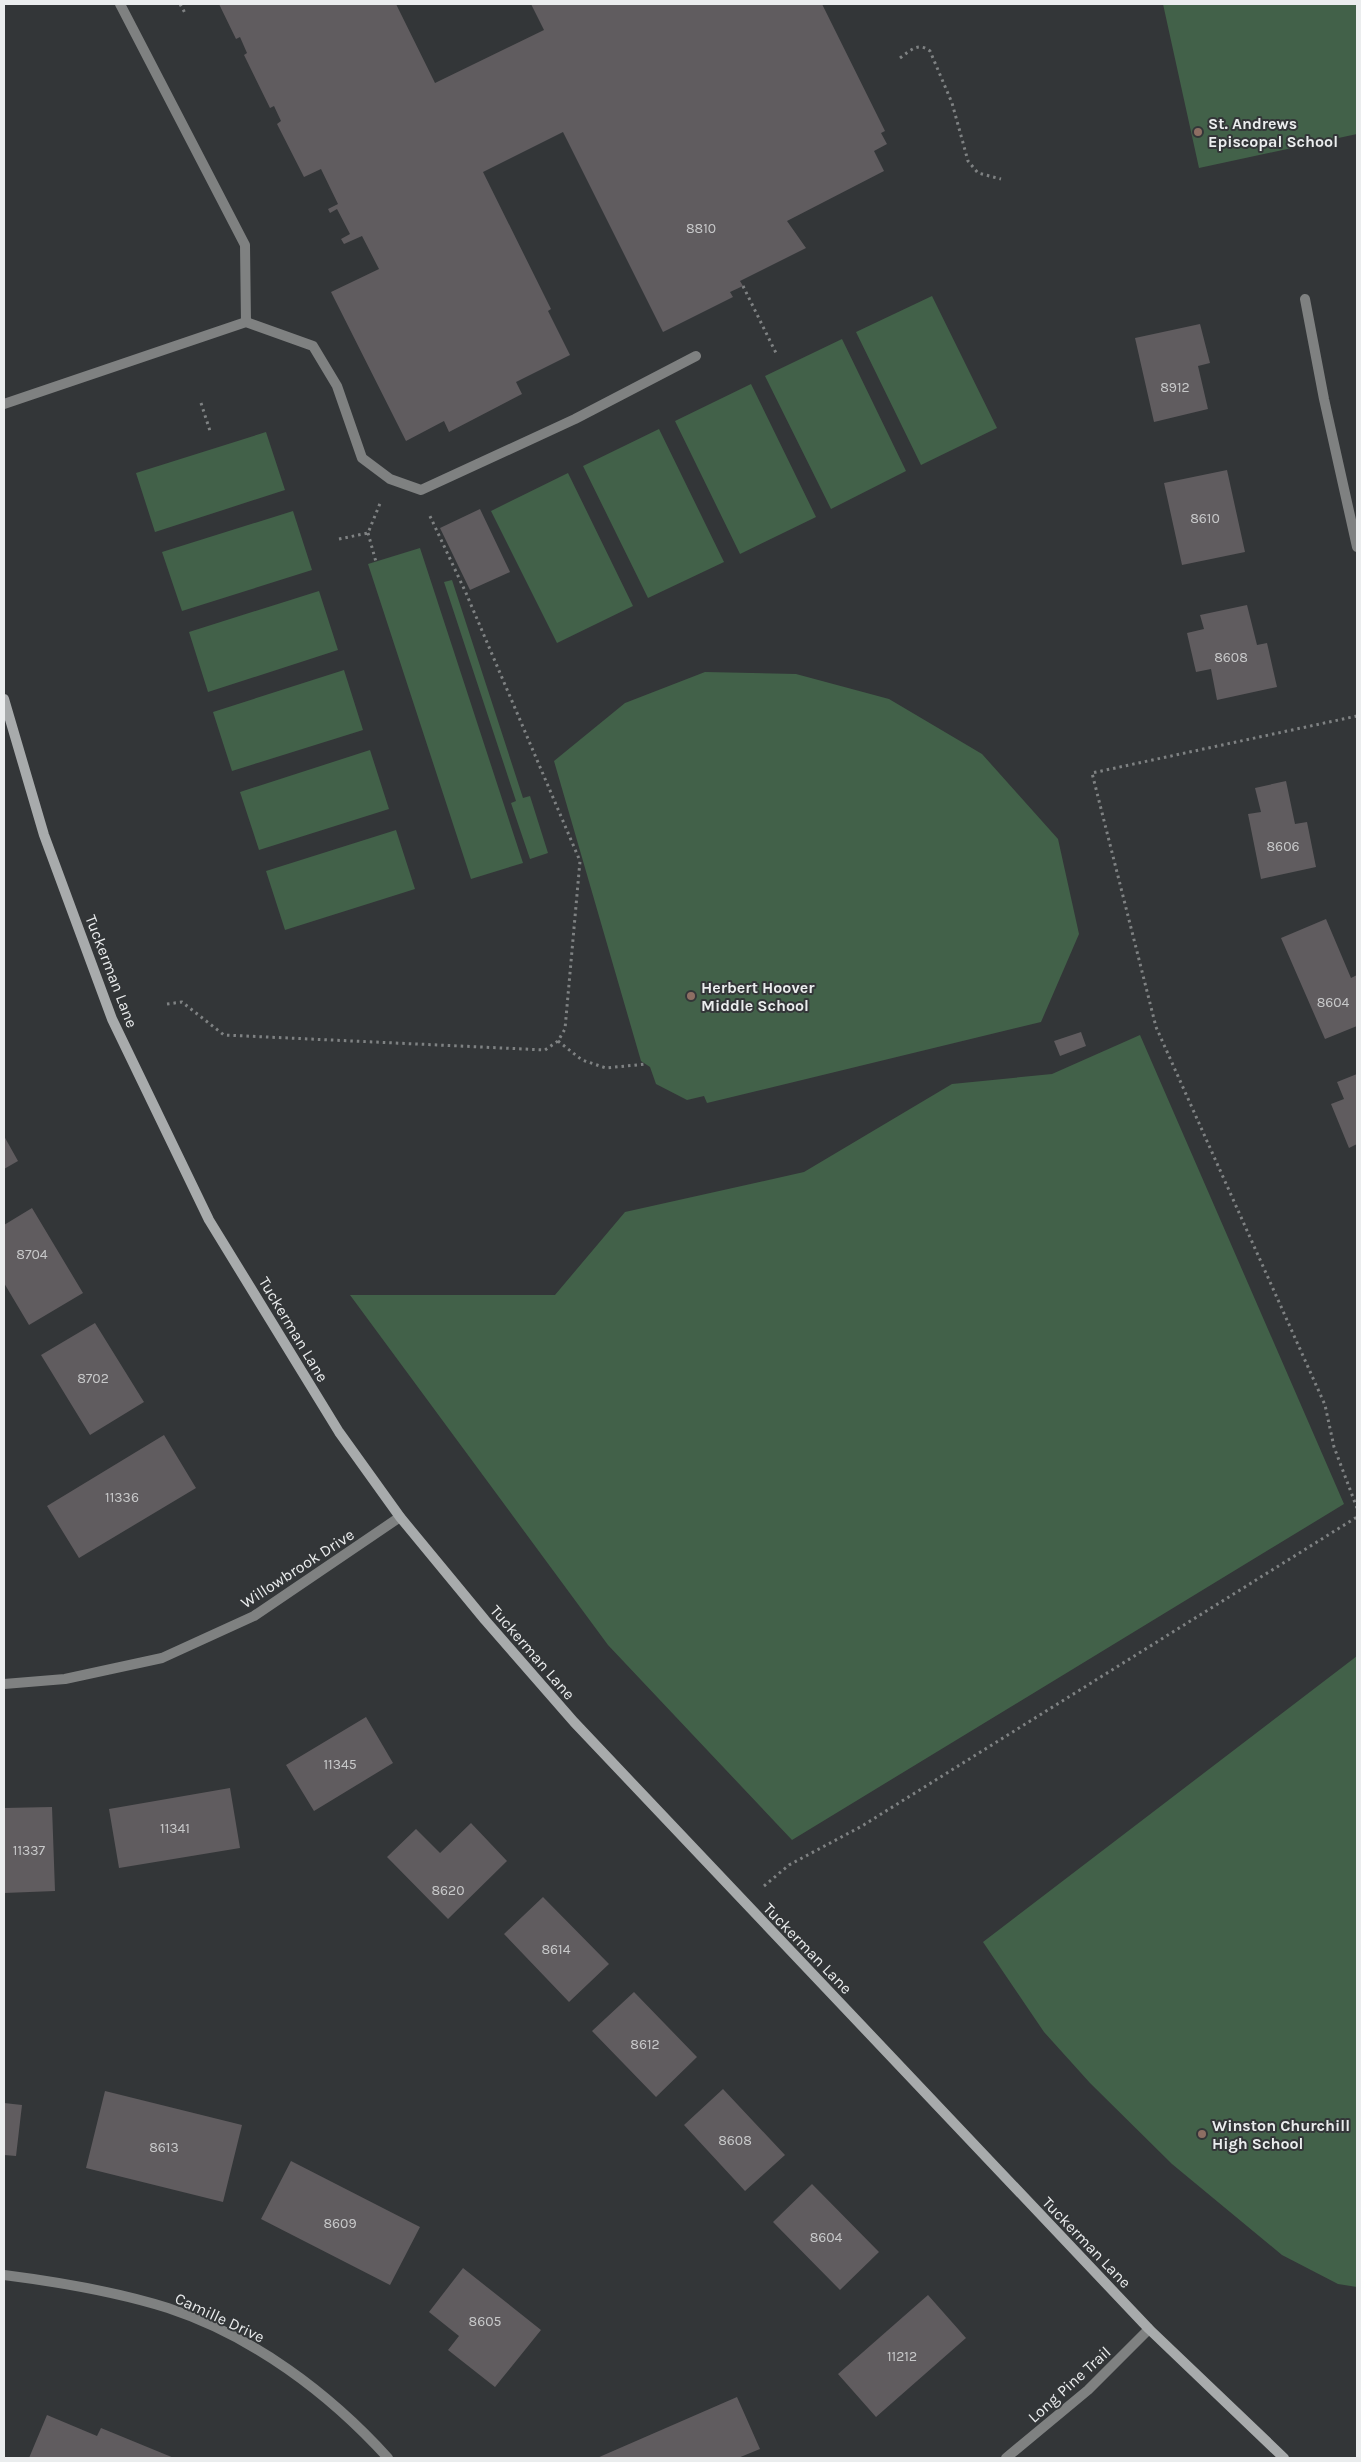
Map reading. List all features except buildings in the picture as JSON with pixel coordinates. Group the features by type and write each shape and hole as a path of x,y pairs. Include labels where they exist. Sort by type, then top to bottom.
{"main road":[{"name":"Tuckerman Lane","path":"4,699 44,835 112,1019 209,1220 339,1432 400,1517 485,1620 574,1722 1149,2329 1284,2458"}],"street":[{"path":"120,4 245,244 246,322"},
{"path":"1305,299 1324,399 1357,547"},
{"path":"4,404 246,322 313,346 337,386 362,458 390,479 421,490 575,419 696,356"},
{"name":"Willowbrook Drive","path":"4,1684 65,1680 162,1658 254,1616 400,1517"},
{"name":"Camille Drive","path":"4,2275 62,2282 124,2296 168,2308 208,2324 258,2350 304,2382 357,2424 388,2458"},
{"name":"Long Pine Trail","path":"1006,2458 1088,2390 1149,2329"}],"path":[{"path":"180,4 185,13"},
{"path":"900,58 917,46 924,46 930,51 952,103 968,161 978,173 1001,179"},
{"path":"743,286 776,353"},
{"path":"201,403 210,431"},
{"path":"376,562 368,533 381,500"},
{"path":"167,1004 182,1002 224,1035 545,1050 558,1041 565,1029 580,861 466,593 430,516"},
{"path":"339,539 368,533"},
{"path":"1357,716 1092,773 1156,1027 1325,1405 1334,1447 1357,1508"},
{"path":"558,1041 582,1060 606,1068 646,1064"},
{"path":"745,1904 789,1865 862,1826 1357,1516"}],"green space":[{"path":"1163,4 1357,4 1357,134 1199,168"},
{"path":"932,296 997,428 921,465 856,332"},
{"path":"842,339 906,471 831,509 765,376"},
{"path":"751,384 816,517 740,554 675,421"},
{"path":"659,429 724,562 648,598 583,466"},
{"path":"266,432 285,490 155,532 136,473"},
{"path":"568,473 633,606 557,643 491,511"},
{"path":"293,511 312,570 182,611 162,552"},
{"path":"420,548 523,863 471,879 368,564"},
{"path":"452,580 523,798 530,796 548,853 530,859 511,803 516,801 444,582"},
{"path":"319,591 338,650 208,692 189,632"},
{"path":"344,670 363,730 232,771 213,712"},
{"path":"705,672 796,674 889,699 982,754 1058,839 1079,934 1041,1022 707,1103 704,1096 687,1100 656,1084 650,1067 641,1061 554,761 625,703"},
{"path":"370,750 389,809 259,850 240,792"},
{"path":"396,830 415,889 285,930 266,871"},
{"path":"1140,1035 1344,1504 792,1840 608,1645 350,1295 555,1295 625,1212 804,1172 952,1084 1052,1074"},
{"path":"1357,1656 1357,2287 1338,2284 1282,2255 1172,2164 1090,2083 1044,2032 983,1942"}],"place":[{"name":"St. Andrews Episcopal School","path":"1198,132"},
{"name":"Herbert Hoover Middle School","path":"691,996"},
{"name":"Winston Churchill High School","path":"1202,2134"}]}
